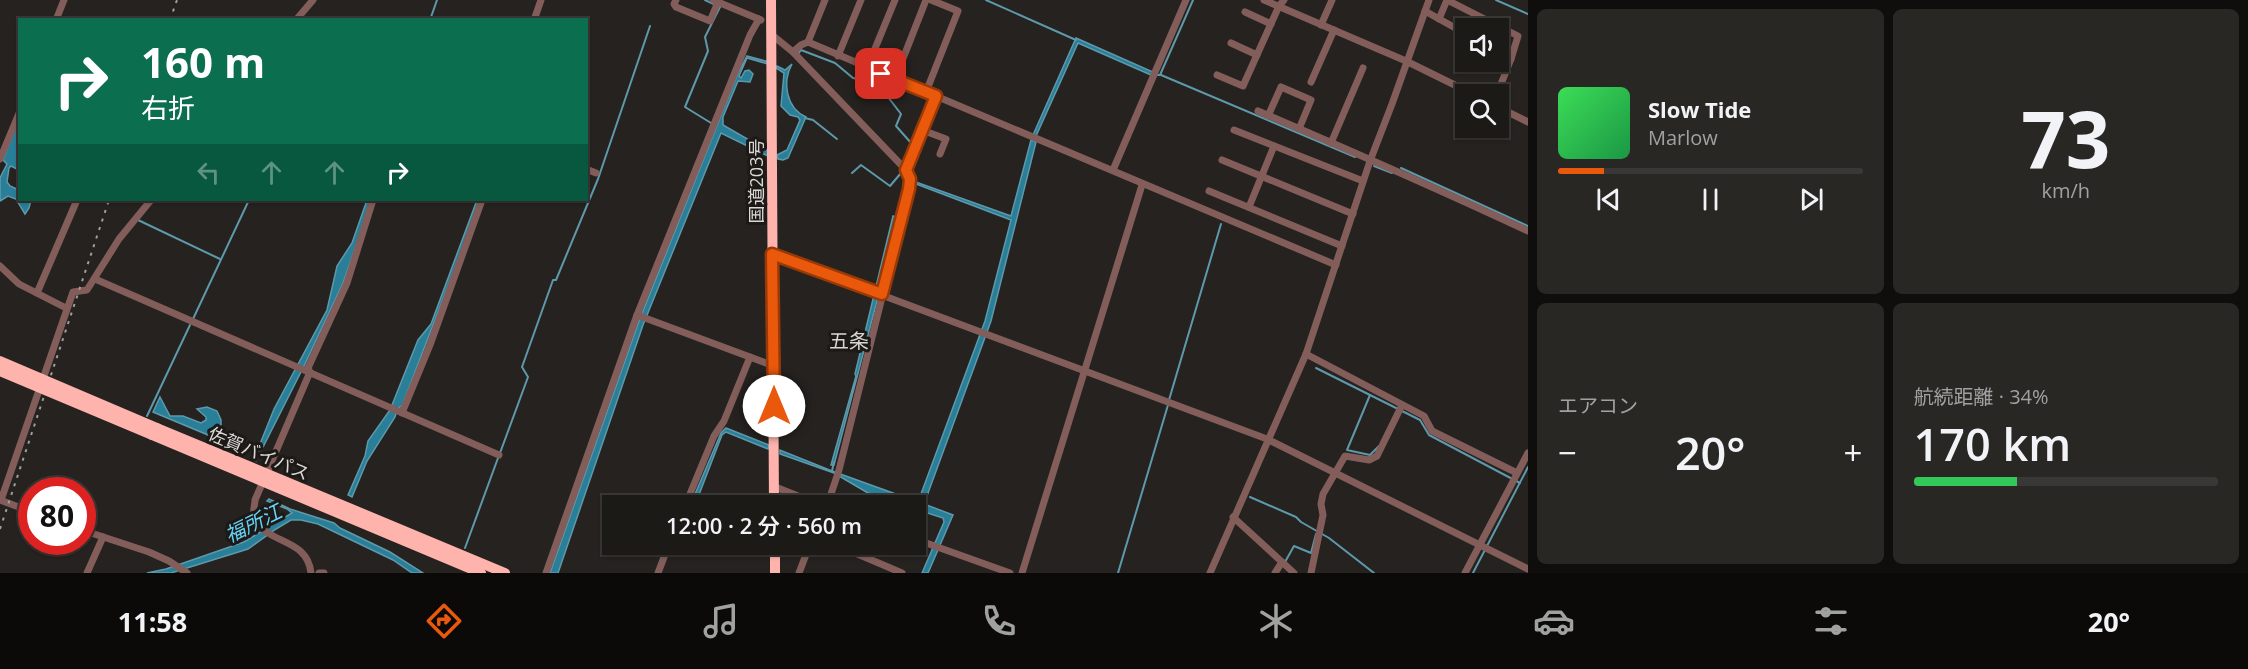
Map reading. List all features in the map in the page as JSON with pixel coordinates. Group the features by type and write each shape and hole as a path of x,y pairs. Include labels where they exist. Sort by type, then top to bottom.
{"highway":[{"name":"国道203号","path":"771,0 773,495"},
{"name":"佐賀バイパス","path":"0,361 481,573"},
{"name":"佐賀バイパス","path":"0,371 155,431"},
{"name":"佐賀バイパス","path":"264,478 505,573"},
{"path":"775,555 775,573"},
{"path":"448,559 469,573"}],"street":[{"path":"57,18 64,0"},
{"path":"298,18 313,0"},
{"path":"535,18 541,0"},
{"path":"676,0 674,4 676,7 710,21 716,3 771,23"},
{"path":"793,52 808,42 825,0"},
{"path":"838,56 861,0"},
{"path":"867,68 895,0"},
{"path":"895,79 926,0"},
{"path":"926,92 958,11 931,0"},
{"path":"1113,170 1186,0"},
{"path":"1264,0 1282,3 1321,25 1406,61 1455,85"},
{"path":"1321,25 1332,0"},
{"path":"1210,573 1306,354 1370,161 1429,0"},
{"path":"1439,19 1447,0 1518,36 1501,84"},
{"path":"1217,75 1243,86 1282,3"},
{"path":"1425,11 1455,28"},
{"path":"1245,12 1271,24"},
{"path":"546,573 637,315 750,35 759,19"},
{"path":"1311,82 1334,30"},
{"path":"772,35 793,52 906,170 910,179 838,474 829,495"},
{"path":"808,42 1336,265"},
{"path":"1231,44 1257,55"},
{"path":"1331,143 1363,68"},
{"path":"1268,116 1281,87 1311,100 1299,129"},
{"path":"906,170 936,96"},
{"path":"1258,111 1528,231"},
{"path":"1509,112 1528,122"},
{"path":"0,159 18,116"},
{"path":"922,130 946,139 940,154"},
{"path":"1234,130 1363,182"},
{"path":"1249,207 1274,146"},
{"path":"1222,160 1353,214"},
{"path":"588,170 596,173"},
{"path":"1022,573 1142,185"},
{"path":"1209,191 1342,246"},
{"path":"37,293 77,201"},
{"path":"18,507 0,500 66,308 73,292 87,290 119,239 149,201"},
{"path":"311,573 310,563 302,551 271,535 262,527 254,514 255,500 308,368 346,283 374,201"},
{"path":"400,412 430,345 482,201"},
{"path":"772,254 1267,439 1528,569"},
{"path":"0,266 19,284 66,308"},
{"path":"95,279 499,456"},
{"path":"637,315 774,366"},
{"path":"1306,354 1400,408 1424,416 1432,431 1517,473"},
{"path":"690,495 714,436 724,421 750,357"},
{"path":"1311,573 1323,515 1321,504 1335,471 1345,456 1369,460 1377,456 1400,408"},
{"path":"1465,573 1528,453"},
{"path":"773,486 796,495"},
{"path":"1233,517 1294,573"},
{"path":"96,535 169,561 186,573"},
{"path":"87,573 103,537"},
{"path":"926,543 1010,573"},
{"path":"658,573 665,555"},
{"path":"799,573 806,555"},
{"path":"860,555 902,573"},
{"path":"1275,573 1284,564"},
{"path":"319,573 324,573"}],"water":[{"path":"1076,38 1153,72 1151,75 1078,43 1036,136 1033,135"},
{"path":"747,56 769,62 768,64 747,58 739,76 741,78 745,71 749,70 753,74 750,82 738,81 723,117 723,125 768,151 768,156 721,133 643,325 558,573 550,573 639,321 738,73"},
{"path":"792,64 787,79 788,94 794,107 806,117 788,158 783,160 778,159 777,155 787,150 800,120 790,115 781,106 784,73 776,68 777,66 785,70"},
{"path":"18,122 18,170 11,166 9,168 7,182 18,190 18,201 31,201 25,214 16,199 8,196 0,201 0,178 7,164 3,160"},
{"path":"1031,140 1036,142 991,321 926,499 926,495 921,495 985,321 1011,220 916,184 916,182 1011,216"},
{"path":"367,201 372,201 343,283 256,461 254,459 274,409 327,310 337,266 352,243"},
{"path":"477,201 481,201 402,406 398,408 395,417 367,461 352,497 348,495 365,456 368,441 390,410 418,340 431,324"},
{"path":"893,216 897,217 877,292 878,297 834,465 831,465 856,376"},
{"path":"160,397 170,416 183,416 201,423 206,420 206,417 197,409 207,407 217,411 221,420 221,430 213,440 208,435 153,412"},
{"path":"726,428 769,445 768,449 726,432 722,435 699,495 695,495 721,433"},
{"path":"780,450 899,495 868,493 834,473 780,454"},
{"path":"269,499 290,509 334,523 390,552 423,573 412,573 393,560 318,524 291,520 248,549 171,573 147,573 166,569 244,542 292,513 267,501"},
{"path":"926,505 953,515 928,573 922,573 944,522 943,518 926,513"}],"waterway":[{"path":"431,18 437,0"},
{"path":"705,0 720,7 705,37 708,51 685,107 711,123"},
{"path":"986,0 1076,40"},
{"path":"1155,75 1160,75 1193,0"},
{"path":"1496,0 1528,14"},
{"path":"500,453 528,377 522,367 553,280 556,280 598,179 650,26"},
{"path":"798,54 801,50 835,63 853,78 862,80 878,98 888,97 901,114 896,126 912,144 904,165"},
{"path":"1161,75 1355,157"},
{"path":"805,118 813,120 837,139"},
{"path":"852,173 861,165 890,186 901,173"},
{"path":"1374,166 1392,173"},
{"path":"1401,168 1528,226"},
{"path":"193,319 249,201"},
{"path":"138,220 220,259"},
{"path":"1169,400 1221,224"},
{"path":"147,416 190,325"},
{"path":"1316,368 1420,420 1429,435 1520,483"},
{"path":"1370,395 1347,450 1370,455 1379,446"},
{"path":"1118,573 1168,405"},
{"path":"465,548 498,458"},
{"path":"832,471 834,462"},
{"path":"1473,573 1528,467"},
{"path":"1250,497 1296,517 1329,538 1374,573"},
{"path":"1285,562 1294,546 1311,553 1316,534"}],"railway":[{"path":"171,18 177,0"},
{"path":"0,529 109,201"}],"district":[{"name":"五条","path":"849,340"}],"route":[{"path":"774,406 772,254 882,294 909,189 910,179 906,170 936,96 881,74"}],"water label":[{"name":"福所江","path":"253,523"}]}
